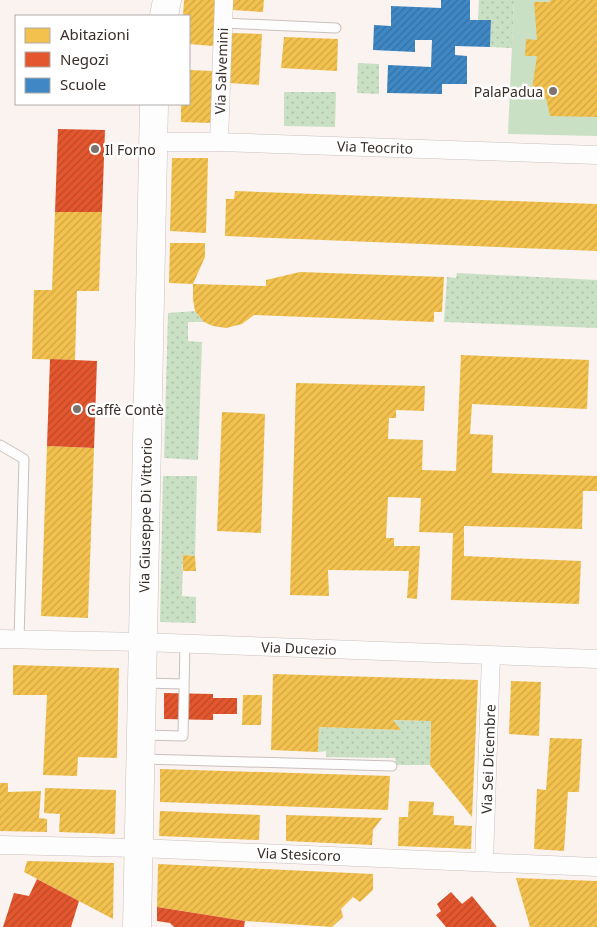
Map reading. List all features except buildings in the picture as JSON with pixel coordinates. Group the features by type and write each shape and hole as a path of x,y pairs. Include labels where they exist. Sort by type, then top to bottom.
{"main road":[{"path":"152,0 152,15"},
{"path":"164,15 167,0"},
{"name":"Via Giuseppe Di Vittorio","path":"137,927 154,105"}],"street":[{"name":"Via Salvemini","path":"218,142 224,0"},
{"name":"Via Teocrito","path":"153,142 218,142 597,155"},
{"name":"Via Ducezio","path":"0,639 143,642 597,660"},
{"name":"Via Sei Dicembre","path":"484,862 492,656"},
{"name":"Via Stesicoro","path":"0,845 138,848 597,867"}],"lane":[{"path":"223,23 336,28"},
{"path":"0,445 24,459 19,640"},
{"path":"140,747 183,736 185,644"},
{"path":"142,683 184,684"},
{"path":"140,747 392,766"}],"green space":[{"path":"479,0 514,0 512,48 490,47 491,21 478,20"},
{"name":"PalaPadua","path":"514,0 597,0 597,136 508,134"},
{"path":"358,63 379,64 379,94 357,93"},
{"path":"284,92 336,92 335,127 284,126"},
{"path":"457,273 597,280 597,328 444,322 447,277 456,278"},
{"path":"195,311 204,322 188,322 188,341 202,342 198,460 164,458 168,313"},
{"path":"163,476 197,476 195,556 183,555 182,596 196,597 196,623 160,622"},
{"path":"393,720 431,721 430,765 396,765 395,758 326,757 326,751 318,752 319,727 400,730"}],"place":[{"name":"PalaPadua","path":"553,91"},
{"name":"Il Forno","path":"95,149"},
{"name":"Caffè Contè","path":"77,409"}]}
